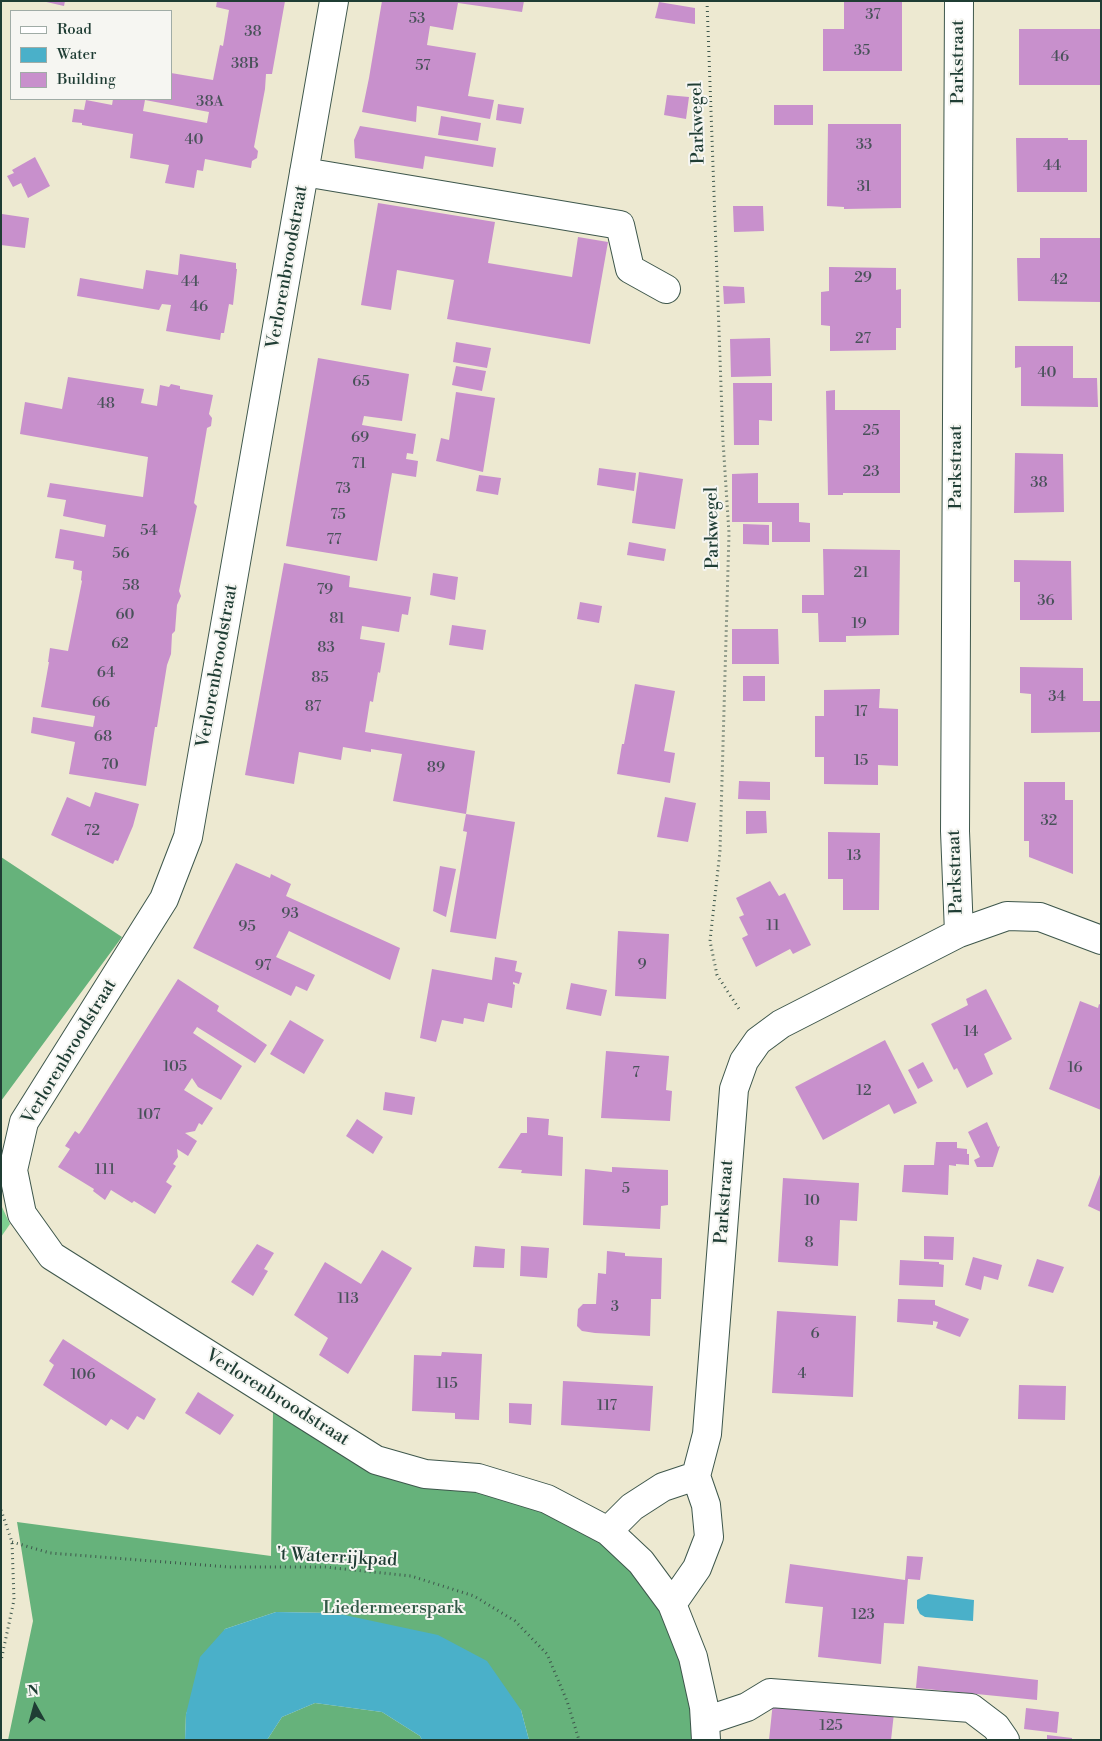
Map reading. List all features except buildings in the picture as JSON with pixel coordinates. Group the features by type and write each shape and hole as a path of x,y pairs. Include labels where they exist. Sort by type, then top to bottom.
{"street":[{"name":"Verlorenbroodstraat","path":"334,1 188,837 164,899 24,1122 7,1177 22,1214 52,1256 376,1460 425,1474 478,1478 547,1499 608,1530 641,1562 672,1604 693,1657 704,1707 705,1730"},
{"name":"Parkstraat","path":"959,1 954,831 959,933"},
{"path":"304,172 620,225 630,269 666,288"},
{"name":"Parkstraat","path":"696,1476 707,1434 734,1089 744,1061 758,1041 781,1024 959,933 1007,916 1040,917 1101,940"},
{"path":"608,1530 632,1507 663,1486 696,1476 706,1504 709,1537 697,1568 672,1604"},
{"path":"705,1730 770,1693 971,1708 996,1728 1005,1740"}],"path":[{"name":"Parkwegel","path":"707,1 723,441 729,533 720,851 710,941 718,975 758,1041"},
{"path":"1,1510 12,1542 14,1600 1,1661"},
{"name":"'t Waterrijkpad","path":"12,1542 50,1553 229,1567 325,1567 411,1576 474,1596 515,1621 546,1654 567,1701 579,1740"}],"green space":[{"path":"1,857 122,937 1,1101"},
{"path":"1,1205 10,1224 1,1237"},
{"name":"Liedermeerspark","path":"273,1411 478,1487 545,1508 602,1537 666,1609 685,1664 696,1740 529,1740 521,1710 335,1613 276,1612 225,1629 186,1714 185,1740 8,1740 33,1621 17,1522 271,1556"},
{"path":"315,1703 382,1712 420,1736 422,1740 267,1740 282,1717"}],"water":[{"path":"928,1594 974,1600 973,1621 925,1617 920,1614 917,1608 917,1600"},
{"path":"276,1612 335,1613 438,1635 487,1661 521,1710 529,1740 422,1740 420,1736 382,1712 315,1703 282,1717 267,1740 185,1740 186,1714 200,1657 225,1629"}]}
